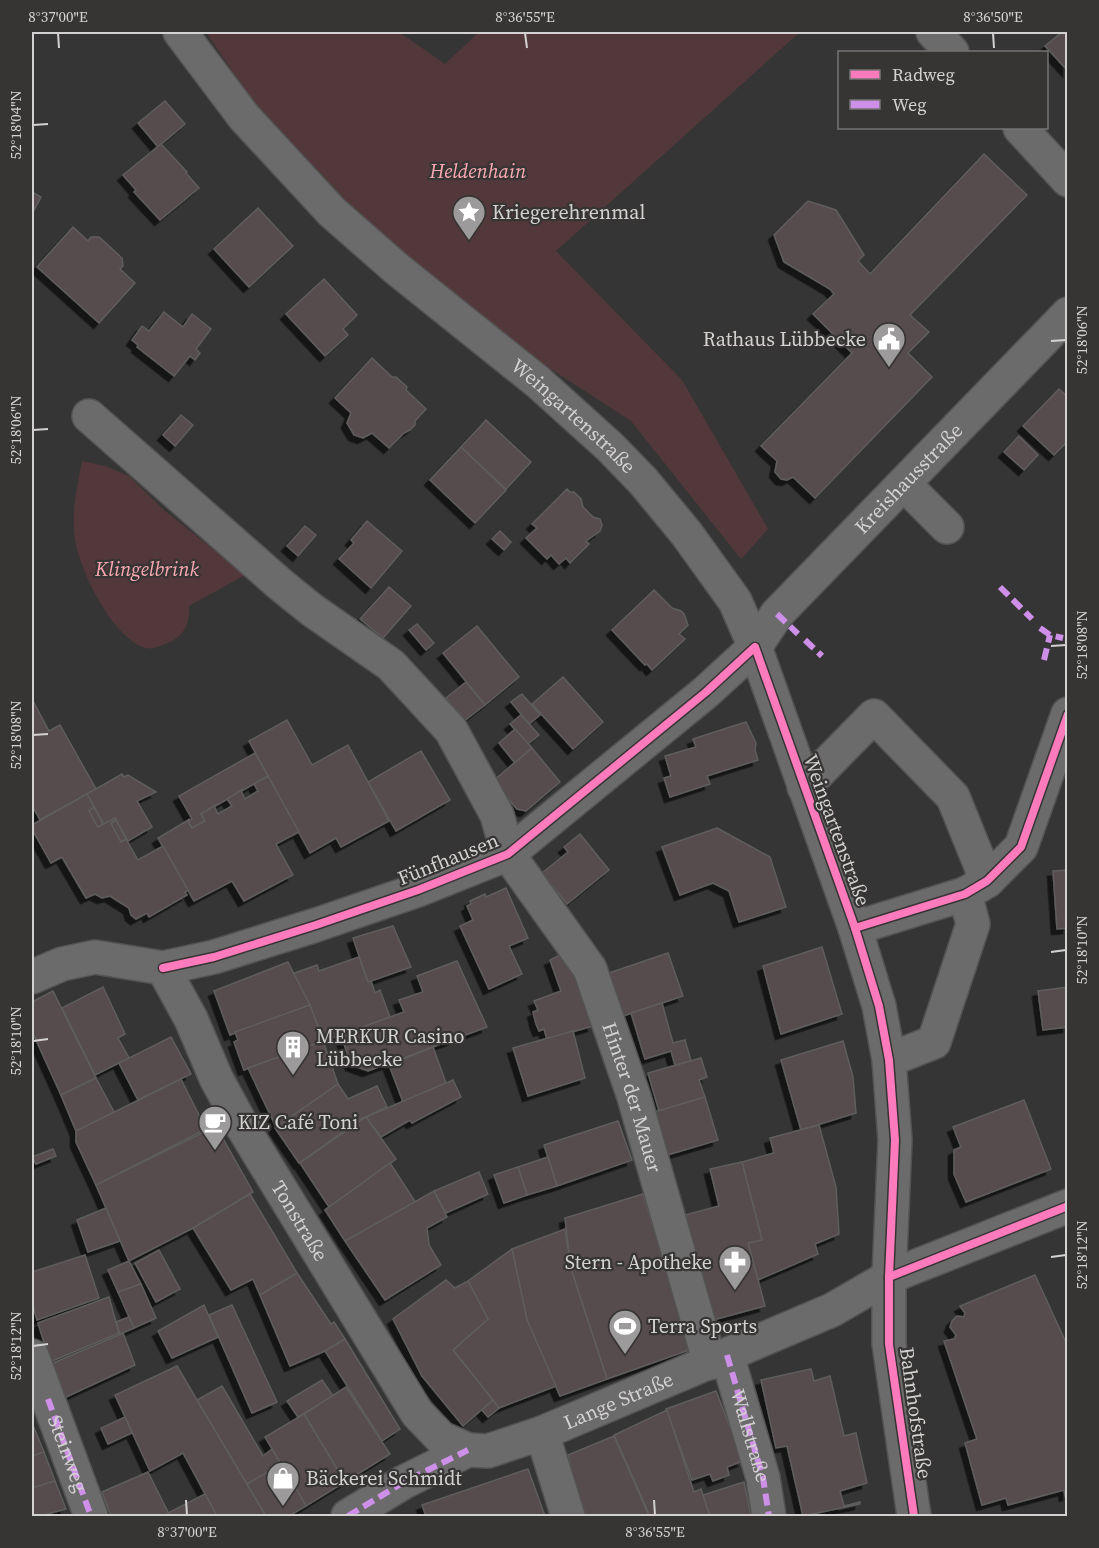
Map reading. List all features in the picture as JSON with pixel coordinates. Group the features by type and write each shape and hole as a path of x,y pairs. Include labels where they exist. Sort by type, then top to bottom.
{"street":[{"name":"Weingartenstraße","path":"180,32 244,117 332,212 397,269 538,382 610,447 643,481 686,533 735,602 755,647 855,928 879,1006 889,1060 895,1140 889,1277"},
{"path":"933,32 951,51"},
{"path":"1021,129 1068,180"},
{"name":"Kreishausstraße","path":"755,647 777,614 1068,314"},
{"path":"89,416 296,597 391,665 451,730 498,815 508,854"},
{"path":"904,484 947,527"},
{"name":"Fünfhausen","path":"163,968 214,957 316,925 418,890 508,854 706,692 755,647"},
{"path":"855,928 976,888 1022,847 1068,714"},
{"path":"804,787 874,716 953,797 976,888 973,924 934,1042 889,1060"},
{"name":"Hinter der Mauer","path":"508,854 590,969 719,1359"},
{"path":"34,972 62,963 95,957 163,968"},
{"name":"Tonstraße","path":"163,968 191,1019 216,1078 242,1126 417,1413 441,1438 468,1450"},
{"name":"Lange Straße","path":"348,1516 404,1482 468,1450 488,1451 542,1433 832,1310 889,1277 1068,1206"},
{"name":"Bahnhofstraße","path":"889,1277 889,1344 914,1516"},
{"name":"Steinweg","path":"32,1356 40,1401 91,1516"},
{"name":"Wallstraße","path":"719,1359 763,1478 769,1516"},
{"path":"542,1433 568,1516"}],"green space":[{"name":"Heldenhain","path":"206,32 399,32 445,64 479,32 800,32 556,251 682,380 768,529 741,559 631,421 520,349 423,272 351,206 249,96"},
{"name":"Klingelbrink","path":"82,461 105,466 129,476 164,510 245,575 189,606 186,626 181,635 172,641 149,648 134,642 110,618 91,585 78,553 74,529 75,500"}],"building":[{"path":"1062,32 1068,32 1068,71 1045,46"},
{"path":"165,101 185,124 158,147 138,123"},
{"path":"161,144 199,188 160,220 134,192 136,190 123,175"},
{"path":"984,154 1027,195 910,315 929,332 908,353 932,377 815,498 793,477 787,480 781,479 775,472 777,461 761,446 852,353 813,314 834,294 830,289 784,262 774,235 808,201 836,210 864,255 858,261 870,274"},
{"path":"32,192 41,197 32,214"},
{"path":"258,208 293,246 249,287 214,249"},
{"path":"73,227 88,241 91,237 99,237 122,258 123,266 120,269 135,283 99,323 37,267"},
{"path":"324,279 357,315 343,329 348,335 325,356 286,314"},
{"path":"164,312 183,327 192,314 211,329 196,349 200,353 195,360 190,356 174,376 137,347 138,345 132,340 142,326 149,331"},
{"path":"372,358 392,377 396,377 407,387 406,390 426,409 415,421 415,425 389,448 372,433 363,438 354,435 347,423 351,413 335,398"},
{"path":"1059,389 1068,397 1068,441 1054,455 1023,426"},
{"path":"181,415 193,425 175,446 163,435"},
{"path":"486,420 531,462 506,489 461,447"},
{"path":"1019,436 1038,455 1024,470 1004,452"},
{"path":"461,447 506,490 475,523 430,480"},
{"path":"567,489 581,499 583,507 593,517 600,519 602,525 600,531 586,541 589,544 570,563 566,558 559,564 551,555 547,559 526,538 537,528 532,524"},
{"path":"367,521 402,551 371,588 339,559 354,543 351,540"},
{"path":"305,526 316,535 298,556 287,546"},
{"path":"500,531 511,542 504,550 492,539"},
{"path":"389,587 411,606 383,638 360,619"},
{"path":"654,590 672,608 684,614 688,625 679,634 685,639 652,670 612,630"},
{"path":"417,624 434,643 426,650 409,630"},
{"path":"477,626 519,677 485,705 443,653"},
{"path":"563,677 603,722 573,749 532,704"},
{"path":"466,682 485,705 464,721 446,698"},
{"path":"522,694 540,715 529,724 511,702"},
{"path":"33,701 49,731 60,725 96,789 40,820 32,805"},
{"path":"521,715 539,735 528,744 510,724"},
{"path":"287,720 312,765 348,745 389,821 341,847 336,838 310,853 249,741"},
{"path":"746,722 756,743 755,750 758,760 707,776 710,784 670,797 664,778 671,776 665,756 696,747 693,739"},
{"path":"515,729 532,748 515,763 499,743"},
{"path":"532,748 560,782 526,811 517,809 493,781"},
{"path":"421,751 450,800 396,831 368,782"},
{"path":"255,753 268,776 201,814 205,821 192,828 188,822 192,819 179,796"},
{"path":"122,774 124,777 128,775 156,792 137,801 152,827 128,841 115,818 104,824 87,794"},
{"path":"268,776 299,832 276,844 293,875 244,901 232,881 194,901 158,838 190,819 188,822 192,828 205,821 201,814 217,804 214,806 218,814 232,806 227,799 243,789 241,791 245,799 258,791 254,784"},
{"path":"87,794 94,807 89,811 98,827 115,818 116,820 111,823 121,842 126,839 138,860 163,846 188,890 185,892 187,895 149,917 147,913 136,919 131,915 129,908 110,896 102,898 95,894 86,898 62,857 51,863 32,825"},
{"path":"94,807 103,824 98,827 89,811"},
{"path":"116,820 126,839 121,842 111,823"},
{"path":"717,828 770,857 786,907 739,922 729,891 713,883 680,895 662,847"},
{"path":"580,834 609,870 567,904 542,873 568,852 564,847"},
{"path":"1068,870 1068,928 1057,929 1053,871"},
{"path":"506,888 528,938 509,946 522,974 489,989 460,926 473,920 467,906 471,904 470,901"},
{"path":"393,926 411,967 368,982 353,938"},
{"path":"822,947 842,1014 781,1034 763,966"},
{"path":"668,953 683,996 623,1016 609,973"},
{"path":"562,954 573,965 593,1026 547,1039 544,1029 539,1031 536,1024 533,1012 538,1010 534,1001 561,991 550,960"},
{"path":"359,957 368,982 371,981 375,993 380,990 390,1017 323,1041 310,1005 292,974 317,965 319,971"},
{"path":"457,961 487,1027 368,1071 351,1065 341,1035 404,1012 399,1000 423,992 417,976"},
{"path":"288,962 310,1005 230,1035 214,991"},
{"path":"103,987 125,1034 118,1038 129,1058 95,1075 62,1008"},
{"path":"1068,987 1068,1027 1043,1030 1038,991"},
{"path":"53,991 96,1078 61,1095 32,1031 32,1002"},
{"path":"662,1003 673,1043 685,1040 691,1061 675,1065 671,1051 645,1059 631,1013"},
{"path":"310,1005 323,1041 244,1070 234,1042 238,1040 235,1032"},
{"path":"573,1031 585,1078 528,1096 513,1048"},
{"path":"171,1037 191,1074 138,1100 119,1063"},
{"name":"MERKUR Casino Lübbecke","path":"323,1041 338,1084 276,1127 248,1068"},
{"path":"843,1041 853,1077 856,1113 801,1130 781,1060"},
{"path":"433,1047 446,1083 403,1102 389,1065"},
{"path":"701,1058 707,1077 699,1080 705,1097 659,1111 648,1073"},
{"path":"96,1078 114,1112 76,1131 61,1095"},
{"path":"181,1079 206,1129 96,1185 76,1142 76,1131"},
{"path":"453,1080 461,1097 412,1123 410,1120 381,1137 366,1117"},
{"path":"338,1084 348,1099 377,1086 387,1107 361,1119 299,1163 275,1128"},
{"path":"705,1097 718,1140 664,1156 651,1113"},
{"path":"1024,1100 1051,1169 966,1202 954,1174 954,1150 961,1147 953,1127"},
{"path":"366,1117 396,1159 329,1207 300,1163"},
{"path":"618,1121 632,1160 557,1186 544,1145"},
{"path":"819,1125 836,1187 839,1234 815,1244 818,1254 758,1280 748,1243 762,1240 742,1162 774,1153 770,1138"},
{"path":"216,1126 253,1192 193,1228 129,1261 96,1185"},
{"path":"53,1149 56,1156 36,1164 32,1157"},
{"path":"548,1157 557,1186 527,1195 518,1167"},
{"path":"742,1162 762,1240 748,1243 765,1306 713,1320 685,1215 719,1206 710,1169"},
{"path":"390,1163 416,1203 345,1241 325,1210"},
{"path":"518,1167 527,1195 504,1203 494,1175"},
{"path":"479,1172 488,1194 446,1213 434,1191"},
{"path":"434,1191 447,1217 427,1228 429,1245 441,1265 385,1300 345,1241"},
{"path":"250,1194 297,1273 260,1295 253,1279 231,1290 193,1228"},
{"path":"643,1194 692,1349 607,1379 571,1269 565,1218"},
{"path":"106,1208 120,1241 88,1252 77,1220"},
{"path":"565,1229 571,1269 607,1379 560,1396 527,1320 512,1249"},
{"path":"512,1249 527,1320 556,1386 499,1408 453,1350 488,1319 468,1281"},
{"path":"159,1250 180,1289 156,1302 135,1263"},
{"path":"85,1255 99,1298 37,1320 32,1302 32,1272"},
{"path":"129,1261 141,1284 118,1292 108,1270"},
{"path":"297,1273 331,1324 334,1322 345,1339 325,1351 290,1366 260,1295"},
{"path":"1035,1275 1068,1347 1068,1495 1065,1496 1064,1490 1008,1505 1006,1498 982,1505 965,1443 977,1439 944,1341 954,1339 956,1335 950,1327 957,1316 964,1317 965,1313 960,1306"},
{"path":"446,1280 455,1288 468,1281 488,1319 453,1350 493,1400 463,1426 422,1376 393,1319"},
{"path":"141,1284 156,1318 134,1328 118,1292"},
{"path":"109,1297 119,1333 50,1362 38,1323"},
{"path":"204,1305 218,1337 172,1358 158,1331"},
{"path":"232,1305 277,1402 252,1413 209,1315"},
{"path":"129,1317 134,1328 120,1334 116,1322"},
{"path":"123,1333 135,1365 64,1398 51,1364"},
{"path":"345,1339 400,1429 382,1441 325,1351"},
{"path":"177,1366 266,1516 217,1516 183,1453 150,1471 115,1395"},
{"path":"811,1369 814,1381 830,1376 844,1436 856,1433 867,1483 840,1491 844,1506 860,1502 860,1504 803,1516 787,1446 776,1448 761,1380"},
{"path":"322,1380 333,1396 298,1417 287,1401"},
{"path":"222,1386 263,1456 272,1449 282,1464 247,1484 197,1400"},
{"path":"346,1387 390,1454 345,1482 304,1414"},
{"path":"716,1391 743,1461 727,1467 729,1475 713,1481 710,1474 692,1480 666,1409"},
{"path":"493,1400 499,1408 488,1417 482,1410"},
{"path":"667,1410 694,1492 701,1489 710,1516 650,1516 614,1435"},
{"path":"304,1414 345,1482 306,1506 265,1437"},
{"path":"125,1417 132,1433 108,1444 101,1428"},
{"path":"32,1423 44,1452 32,1456"},
{"path":"614,1436 649,1516 582,1516 568,1455"},
{"path":"44,1452 55,1481 32,1488 32,1456"},
{"path":"282,1464 306,1506 289,1516 266,1516 247,1484"},
{"path":"528,1469 545,1516 426,1516 422,1505"},
{"path":"148,1472 170,1516 111,1516 102,1492"},
{"path":"55,1481 66,1509 32,1516 32,1488"},
{"path":"744,1482 751,1516 710,1516 703,1495"},
{"path":"205,1494 217,1516 170,1516 168,1513"}],"marked path":[{"path":"1000,587 1032,619"},
{"path":"777,614 798,634"},
{"path":"1040,628 1050,635 1063,638"},
{"path":"1044,660 1050,635"},
{"path":"805,640 822,656"},
{"path":"727,1355 763,1478 769,1516"},
{"path":"48,1399 91,1516"},
{"path":"348,1516 404,1482 468,1450"}],"cycle path":[{"path":"163,968 214,957 316,925 418,890 508,854 706,692 755,647 855,928 879,1006 889,1060 895,1140 889,1277 889,1344 914,1516"},
{"path":"855,928 965,894 987,881 1021,847 1068,714"},
{"path":"889,1277 1068,1206"}],"place":[{"name":"Kriegerehrenmal","path":"469,241"},
{"name":"Rathaus Lübbecke","path":"889,368"},
{"name":"MERKUR Casino Lübbecke","path":"293,1076"},
{"name":"KIZ Café Toni","path":"215,1151"},
{"name":"Stern - Apotheke","path":"735,1291"},
{"name":"Terra Sports","path":"625,1355"},
{"name":"Bäckerei Schmidt","path":"283,1507"}]}
